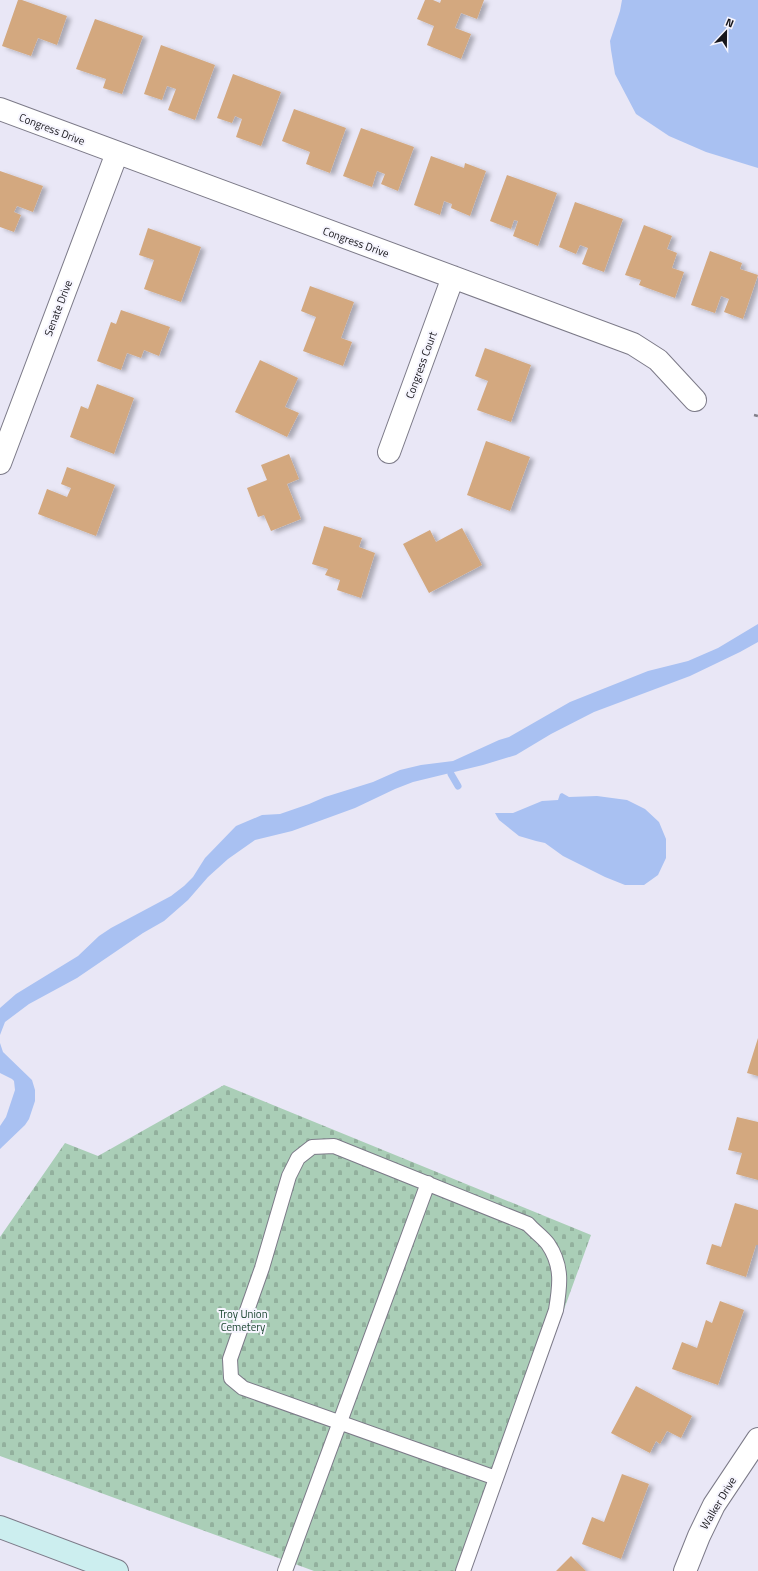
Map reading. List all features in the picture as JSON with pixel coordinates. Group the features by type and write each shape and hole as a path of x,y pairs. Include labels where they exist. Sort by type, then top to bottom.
{"main road":[{"path":"0,1527 116,1571"}],"street":[{"name":"Congress Drive","path":"0,109 633,344 658,360 695,400"},
{"name":"Senate Drive","path":"0,463 117,153"},
{"name":"Congress Court","path":"389,452 453,277"},
{"name":"Walker Drive","path":"685,1571 699,1536 714,1505 758,1439"}],"lane":[{"path":"463,1571 556,1310 560,1284 557,1262 548,1244 528,1224 334,1146 312,1147 298,1158 289,1176 262,1268 230,1359 231,1378 243,1388 496,1478"},
{"path":"285,1571 428,1183"}],"path":[{"path":"754,415 758,416"}],"green space":[{"name":"Troy Union Cemetery","path":"224,1085 591,1235 469,1571 314,1571 0,1456 0,1237 65,1143 98,1156"}],"water":[{"path":"622,0 758,0 758,168 706,152 669,136 636,114 615,74 611,50 610,41"},
{"path":"758,624 758,642 740,652 690,676 594,712 551,734 516,755 483,765 413,782 355,808 292,831 255,840 228,859 208,877 188,900 164,921 143,933 77,978 29,1004 5,1022 0,1035 0,1008 16,994 78,956 99,936 111,928 171,896 184,886 193,877 205,858 236,826 262,815 280,814 325,797 373,782 400,770 421,765 453,761 509,737 570,702 648,671 688,661 718,648"},
{"path":"562,793 569,797 597,796 627,800 645,809 659,822 666,839 666,858 658,875 644,885 625,885 605,877 563,856 545,843 519,836 499,820 495,813 513,813 542,801 558,800 560,794"},
{"path":"0,1043 3,1052 32,1080 35,1090 35,1101 29,1119 25,1125 0,1149 0,1126 6,1117 15,1090 14,1081 0,1073"}],"building":[{"path":"18,0 22,0 67,16 57,45 38,38 31,56 2,46"},
{"path":"425,0 433,0 440,3 441,0 484,0 477,19 461,13 455,28 471,34 461,59 427,45 434,26 417,19"},
{"path":"95,19 143,36 122,94 103,88 106,79 76,69"},
{"path":"161,45 215,65 195,120 168,110 176,89 167,86 162,100 144,94"},
{"path":"233,74 281,92 261,146 236,137 242,119 235,116 232,123 217,118"},
{"path":"294,109 346,128 330,173 306,164 310,152 282,141"},
{"path":"361,128 414,147 398,191 381,184 385,174 377,171 372,187 343,176"},
{"path":"431,156 464,168 465,163 486,171 470,216 451,208 452,204 444,201 440,215 414,205"},
{"path":"0,171 43,186 33,212 17,206 14,212 21,215 14,232 0,227"},
{"path":"507,175 557,193 538,246 513,236 518,221 514,220 511,229 490,221"},
{"path":"575,202 623,219 604,272 582,264 588,248 580,245 576,254 559,247"},
{"path":"644,225 672,236 667,249 677,253 672,268 684,272 675,298 639,285 641,280 625,275"},
{"path":"148,228 201,247 181,302 144,289 154,260 139,255"},
{"path":"710,251 742,263 740,269 758,275 743,319 724,312 729,299 721,296 715,313 691,305"},
{"path":"310,286 354,302 341,338 352,342 343,366 303,351 316,317 301,311"},
{"path":"121,310 170,327 159,356 144,350 141,358 127,353 121,370 97,361 111,322 116,324"},
{"path":"485,348 531,365 511,422 477,410 488,381 475,376"},
{"path":"260,360 298,378 285,407 299,413 287,437 235,412"},
{"path":"97,384 134,398 114,454 70,437 81,406 88,409"},
{"path":"486,441 530,457 510,511 467,495"},
{"path":"289,454 299,479 287,484 301,519 271,531 264,515 258,517 247,488 267,480 261,465"},
{"path":"67,467 115,485 96,536 38,514 47,489 67,497 71,488 61,484"},
{"path":"324,526 362,538 359,547 375,553 361,598 337,590 340,580 325,575 328,569 312,564"},
{"path":"462,528 482,565 429,593 403,544 430,530 436,542"},
{"path":"758,1038 758,1076 747,1073"},
{"path":"737,1117 758,1122 758,1180 736,1174 742,1153 728,1150"},
{"path":"735,1203 758,1210 758,1245 756,1245 746,1277 706,1264 712,1244 721,1247"},
{"path":"720,1301 744,1310 718,1385 672,1369 682,1342 697,1348 706,1320 712,1323"},
{"path":"636,1386 692,1416 681,1438 667,1431 660,1444 656,1441 650,1453 611,1433"},
{"path":"622,1474 649,1484 621,1559 582,1544 592,1517 604,1522"},
{"path":"571,1556 586,1571 556,1571"}],"waterway":[{"path":"451,774 458,786"}]}
